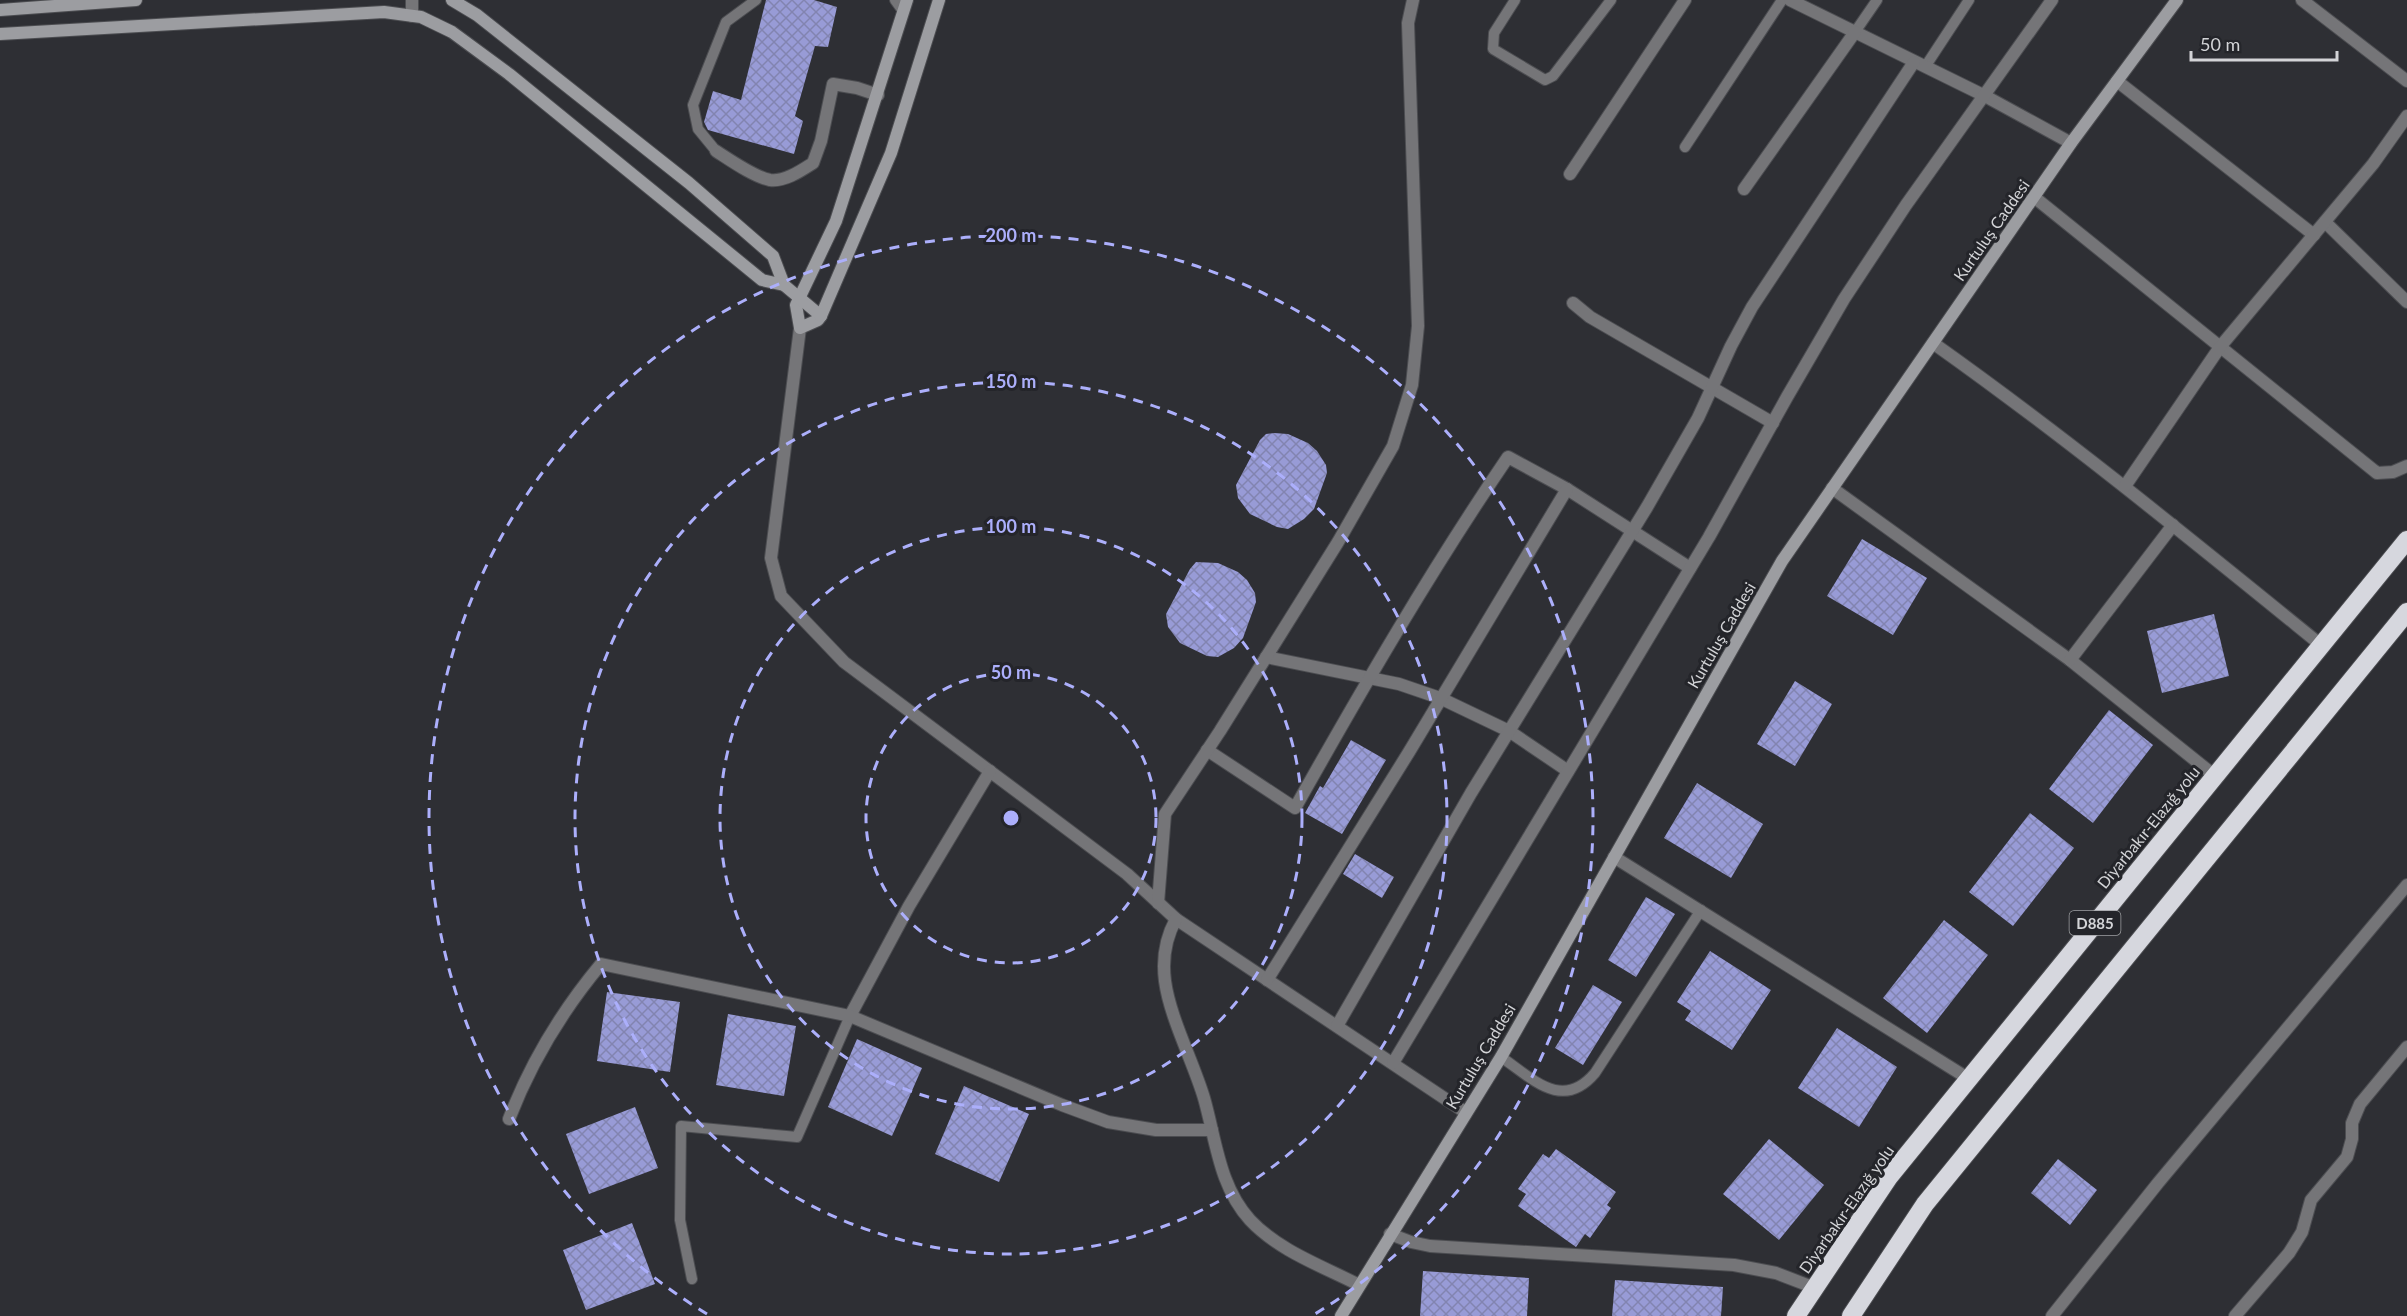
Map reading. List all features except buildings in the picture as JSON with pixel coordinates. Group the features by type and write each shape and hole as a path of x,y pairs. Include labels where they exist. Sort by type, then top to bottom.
{"highway":[{"name":"Diyarbakır-Elazığ yolu","path":"1796,1316 1889,1177 2407,540"},
{"name":"D885","path":"1851,1316 1925,1204 2407,612"}],"street":[{"path":"0,10 136,0"},
{"path":"412,0 412,16"},
{"path":"452,0 477,15 689,183 773,256 784,285"},
{"path":"800,328 818,320 821,316 891,153 939,0"},
{"path":"1158,903 1166,814 1338,542 1393,446 1412,385 1418,326 1408,22 1413,0"},
{"path":"1570,174 1685,0"},
{"path":"1790,0 1985,96 2072,143"},
{"path":"1393,1063 1690,568 1815,347 1875,252 2052,0"},
{"name":"Kurtuluş Caddesi","path":"1341,1316 1501,1057 1782,561 2072,143 2177,0"},
{"path":"2302,0 2407,81"},
{"path":"905,6 836,221 796,305 800,328 771,558 781,596 844,662 1127,874 1176,919 1466,1112"},
{"path":"0,34 384,12 421,17 452,32 509,74 762,280 784,285 821,316"},
{"path":"1744,189 1855,32"},
{"path":"1337,1026 1472,793 1698,418 1752,307 1919,65"},
{"path":"2117,81 2314,235"},
{"path":"716,151 730,161 771,180 793,175 813,163 833,84 857,88 878,95"},
{"path":"2125,486 2220,347 2373,164 2407,116"},
{"path":"2034,197 2377,473 2393,472 2407,466"},
{"path":"2325,222 2407,302"},
{"path":"1573,303 1590,317 1773,423"},
{"path":"1933,343 2000,390 2125,486 2321,645"},
{"path":"1207,750 1295,808 1369,677 1466,519 1508,457 1567,489 1690,568"},
{"path":"1832,488 2070,660 2215,776"},
{"path":"1267,980 1352,845 1567,489"},
{"path":"2070,660 2173,525"},
{"path":"1266,657 1399,684 1440,698 1509,731 1568,771"},
{"path":"850,1016 909,906 990,771"},
{"path":"1614,857 1969,1079"},
{"path":"2052,1316 2173,1166 2407,885"},
{"path":"1176,919 1168,934 1164,949 1165,982 1203,1097 1224,1176 1239,1206 1250,1219 1281,1245 1359,1285"},
{"path":"509,1119 538,1053 577,992 601,964 850,1016 1108,1122 1156,1130 1212,1130"},
{"path":"2235,1316 2289,1253 2298,1239 2311,1200 2347,1157 2352,1139 2352,1123 2360,1104 2407,1047"},
{"path":"1390,1234 1430,1246 1734,1265 1776,1273 1815,1288"}],"lane":[{"path":"716,151 698,129 693,105 726,22 756,0"},
{"path":"895,0 905,6"},
{"path":"1515,0 1494,33 1493,50 1545,80 1553,76 1611,0"},
{"path":"1685,147 1782,0"},
{"path":"1855,32 1876,0"},
{"path":"1919,65 1969,0"},
{"path":"1501,1057 1549,1090 1565,1092 1581,1086 1595,1073 1701,910"},
{"path":"692,1279 680,1220 681,1126 797,1137 850,1016"}]}
